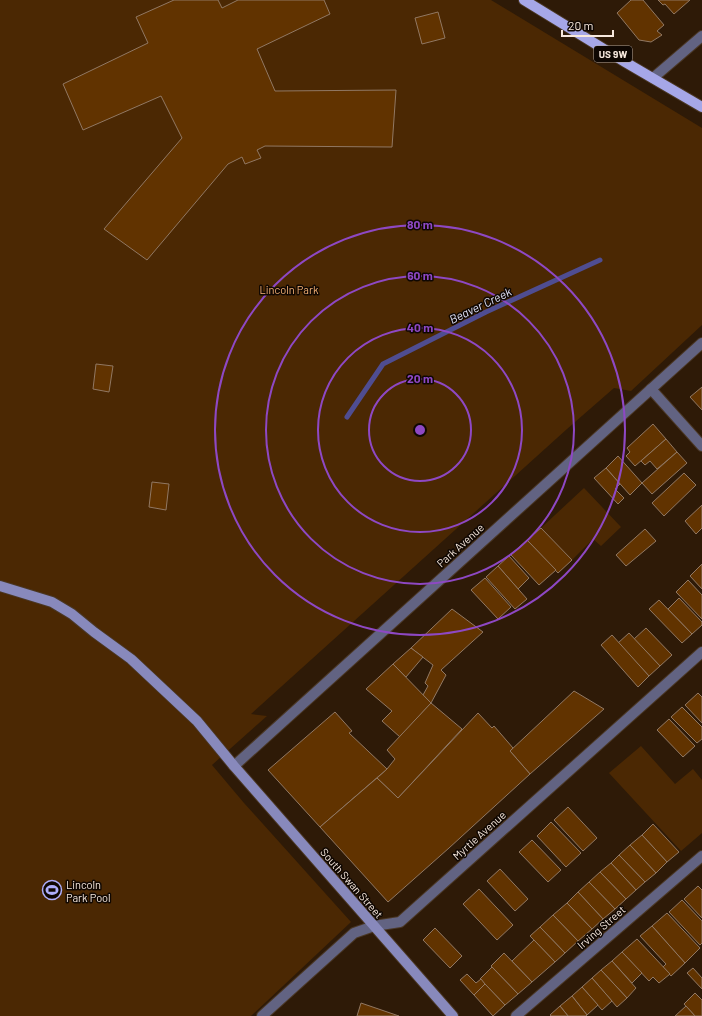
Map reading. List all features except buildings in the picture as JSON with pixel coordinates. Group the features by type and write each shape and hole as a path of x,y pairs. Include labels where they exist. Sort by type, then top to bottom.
{"main road":[{"name":"US 9W","path":"524,0 702,107"}],"street":[{"path":"653,78 702,36"},
{"name":"Park Avenue","path":"234,766 702,343"},
{"path":"651,388 702,446"},
{"name":"South Swan Street","path":"0,586 52,602 72,614 131,659 197,721 234,766 453,1016"},
{"name":"Myrtle Avenue","path":"262,1016 354,933 374,926 400,922 702,652"},
{"name":"Irving Street","path":"516,1016 702,856"}],"green space":[{"name":"Lincoln Park","path":"0,0 491,0 702,128 702,325 631,391 614,388 567,429 251,714 267,716 212,765 244,803 351,922 251,1016 0,1016"},
{"path":"584,488 621,527 601,546 593,539 572,560 541,528"},
{"path":"641,746 675,784 693,769 702,780 702,833 681,851 609,773"}],"waterway":[{"name":"Beaver Creek","path":"347,417 383,364 486,312 600,260"}],"place":[{"name":"Lincoln Park Pool","path":"52,890"}]}
